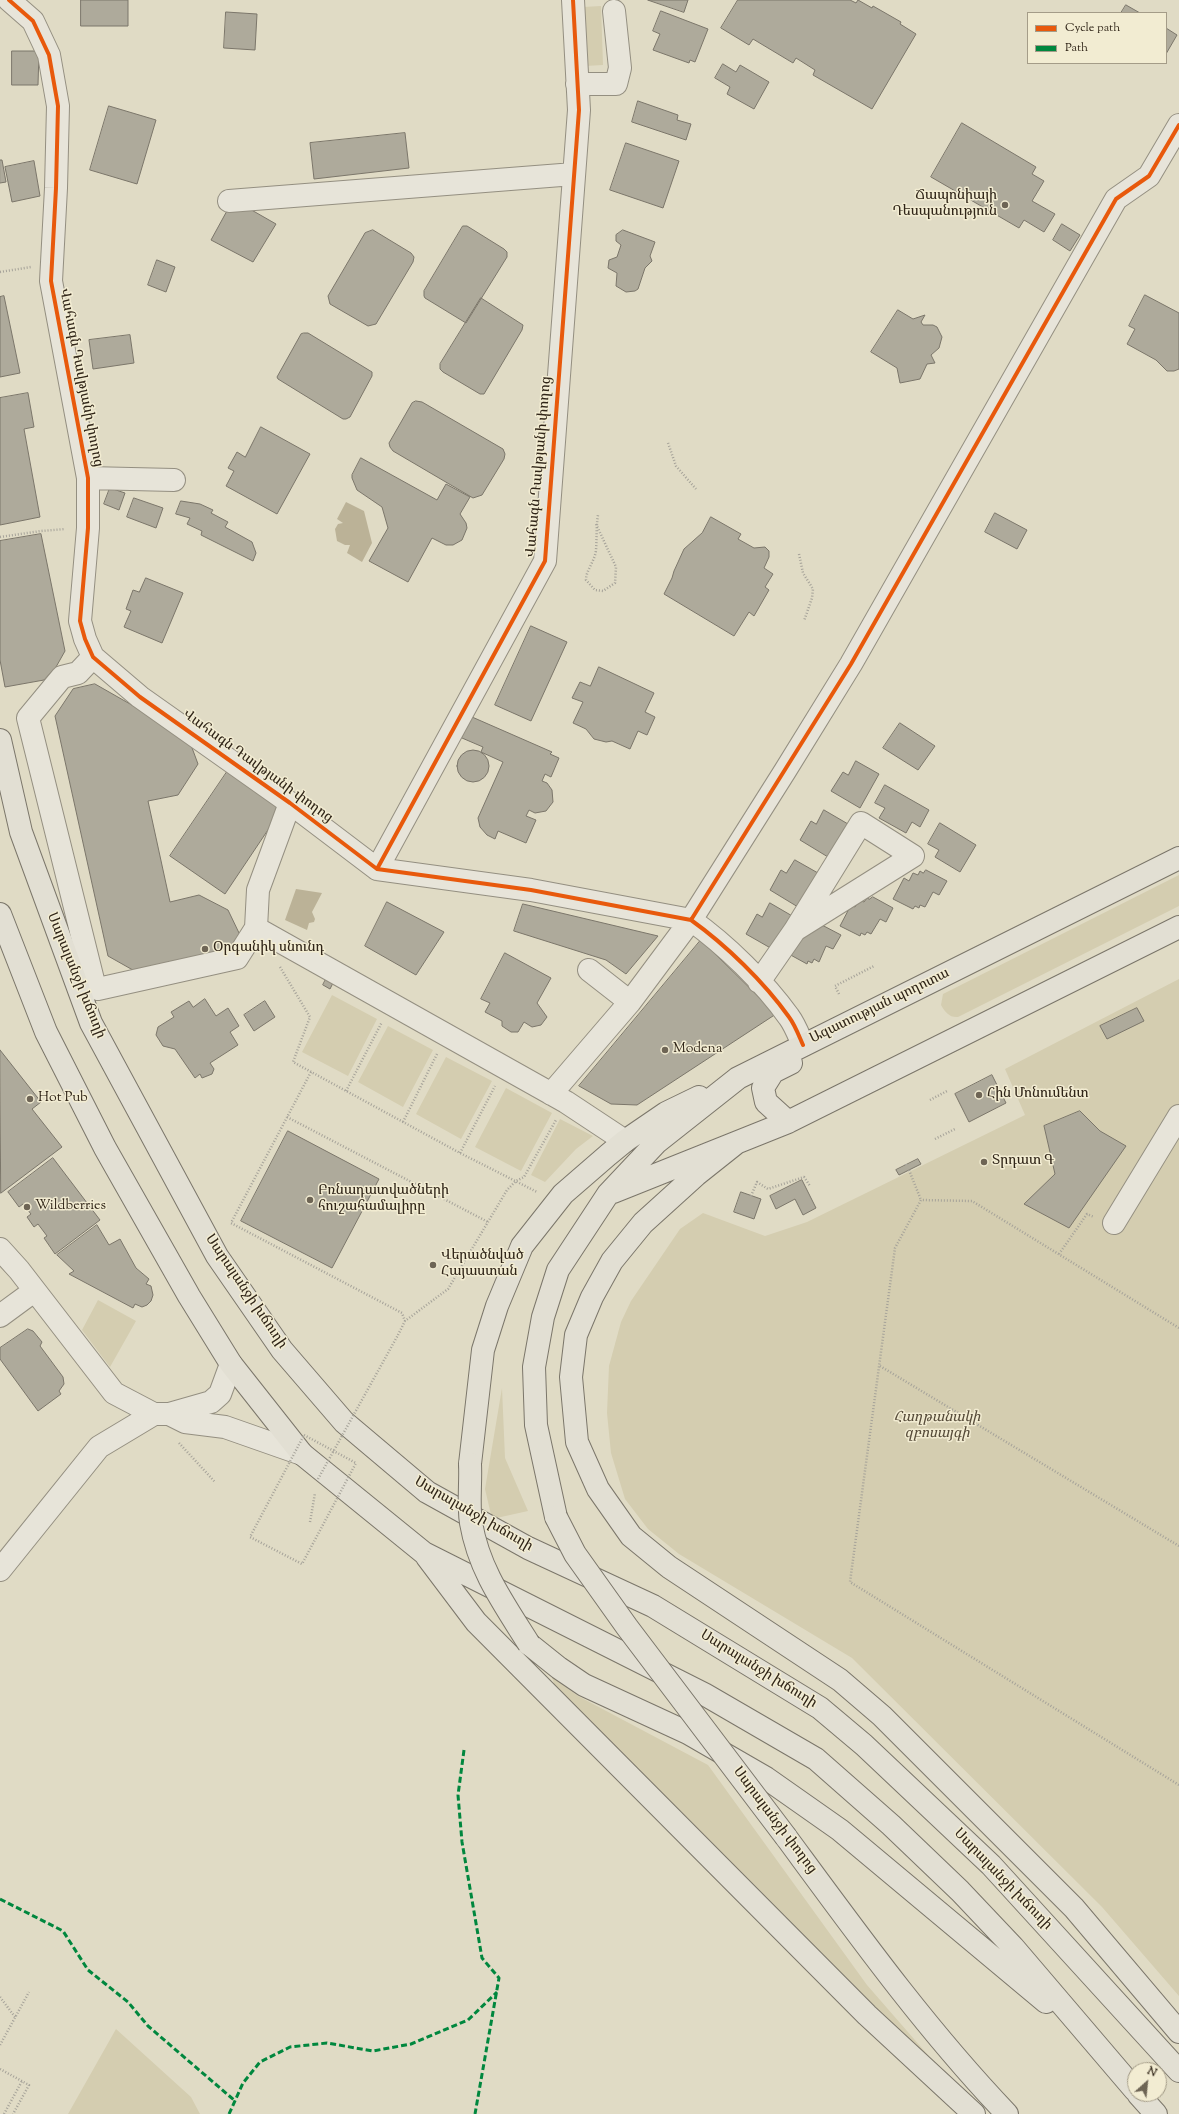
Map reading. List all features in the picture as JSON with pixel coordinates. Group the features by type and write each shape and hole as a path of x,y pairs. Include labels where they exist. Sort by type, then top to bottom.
{"main road":[{"name":"Սարալանջի խճուղի","path":"0,740 21,832 91,1023 218,1256 278,1345 344,1422 427,1492 528,1548 653,1606 820,1708 864,1745 991,1865 1179,2071"},
{"name":"Ազատության պողոտա","path":"556,1517 536,1425 534,1367 543,1317 558,1270 608,1194 657,1142 738,1078 1179,858"},
{"path":"0,914 46,1032 104,1148 189,1296 231,1364 302,1454 424,1553 704,1694 816,1759 891,1824 960,1892 1013,1947 1127,2081"},
{"path":"608,1194 788,1122 1179,927"},
{"path":"788,1122 766,1102 763,1088 773,1072 856,1028 872,1011"},
{"path":"738,1078 666,1113 625,1141 563,1194 522,1246 497,1306 483,1350 470,1464 471,1522 479,1554 491,1584 529,1644 559,1668 584,1684 688,1733 766,1778 840,1830 1090,2039"},
{"path":"735,1144 696,1175 643,1223 612,1261 592,1297 576,1335 571,1377 577,1442 598,1489 631,1536 669,1567 840,1680 882,1716 1074,1908 1179,2032"},
{"name":"Սարալանջի փողոց","path":"556,1517 576,1554 627,1627 912,2005 972,2077 1007,2114"},
{"path":"424,1553 476,1622 867,2015 974,2114"},
{"path":"1145,2102 1156,2114"}],"street":[{"name":"Վահագն Դավթյանի փողոց","path":"9,0 34,21 49,55 58,106 56,188 51,281 88,478 88,528 80,621 85,639 93,657 140,697 290,803 376,869 545,561 579,110 573,0"},
{"path":"578,84 616,84 620,68 614,11"},
{"path":"558,1098 691,920 851,664 1116,199 1149,176 1179,124"},
{"path":"230,201 574,174"},
{"path":"88,478 174,480"},
{"path":"93,657 78,673 62,677 28,718 95,988 98,989 237,958 256,928 258,890 290,803"},
{"path":"759,982 795,930 861,823 913,856 795,930"},
{"path":"376,869 531,890 691,920 712,935 759,982 790,1018 803,1045"},
{"path":"256,928 558,1098 625,1141"},
{"path":"590,970 630,1002"},
{"path":"1114,1223 1179,1116"},
{"path":"0,1249 114,1393 161,1414 184,1422 225,1427 302,1454"},
{"path":"0,1316 34,1291"},
{"path":"0,1570 99,1446 161,1414 212,1402 220,1394 231,1364"}],"path":[{"path":"0,272 51,264"},
{"path":"668,443 676,466 696,489"},
{"path":"596,524 616,567 615,583 603,591 595,590 586,580 586,574 592,565 596,550 596,524 598,515"},
{"path":"0,537 41,531 88,528"},
{"path":"799,554 803,573 813,589 812,598 804,620"},
{"path":"277,962 310,1017 294,1062 460,1153 537,1192"},
{"path":"839,994 835,986 874,966"},
{"path":"346,1091 391,1004"},
{"path":"403,1122 447,1035"},
{"path":"460,1153 505,1068"},
{"path":"311,1072 231,1223 402,1314 405,1321"},
{"path":"930,1100 947,1091"},
{"path":"310,1522 318,1479 405,1321 448,1289 507,1190 516,1181 524,1177 558,1098"},
{"path":"287,1117 488,1222"},
{"path":"935,1138 955,1129"},
{"path":"909,1170 921,1200"},
{"path":"751,1196 757,1182 768,1189 804,1177 810,1186"},
{"path":"921,1200 972,1201 1179,1328"},
{"path":"921,1200 895,1248 850,1582 1179,1786"},
{"path":"1059,1254 1087,1214 1107,1223 1114,1223"},
{"path":"880,1366 1179,1546"},
{"path":"304,1435 334,1451 356,1463 302,1564 250,1537 304,1435"},
{"path":"174,1438 215,1482"},
{"path":"0,2045 29,1992"},
{"path":"0,1997 15,2016"},
{"path":"0,2069 29,2085 13,2114"},
{"path":"4,2114 22,2081"}],"green space":[{"path":"601,6 603,65 585,66 583,7"},
{"path":"1179,875 1179,906 958,1017 953,1017 948,1014 941,1005 943,994"},
{"name":"Հաղթանակի զբոսայգի","path":"1179,979 1179,1996 1102,1907 852,1658 679,1554 648,1529 625,1499 611,1453 607,1413 609,1366 621,1322 631,1301 680,1229 703,1213 765,1236 807,1222 1025,1115 1005,1069"},
{"path":"332,995 377,1019 348,1076 302,1052"},
{"path":"388,1026 433,1050 403,1107 358,1082"},
{"path":"446,1057 492,1081 461,1139 416,1114"},
{"path":"506,1088 552,1113 521,1171 475,1147"},
{"path":"560,1119 593,1136 576,1149 545,1182 531,1175"},
{"path":"98,1300 136,1321 110,1367 82,1330"},
{"path":"502,1388 505,1458 528,1511 492,1519 485,1489"},
{"path":"552,1677 578,1696 708,1765 867,1985 934,2062 853,1986 556,1691"},
{"path":"116,2029 191,2097 200,2114 68,2114"}],"shaded area":[{"path":"346,502 364,511 372,543 362,562 347,553 350,545 345,545 337,541 335,529 338,524 343,523 337,519"},
{"path":"296,889 322,893 312,912 315,919 314,922 309,923 307,930 285,920"}],"building":[{"path":"81,0 128,0 128,26 81,26"},
{"path":"648,0 688,0 684,12"},
{"path":"738,0 850,0 856,3 858,0 872,8 873,6 901,22 900,24 916,34 872,109 813,75 815,70 796,58 793,63 753,39 749,45 721,28"},
{"path":"1126,5 1138,12 1122,12"},
{"path":"661,11 708,29 695,62 690,60 689,63 653,50 660,34 653,31"},
{"path":"226,12 257,14 255,50 224,48"},
{"path":"1167,29 1177,35 1167,52"},
{"path":"12,51 39,51 38,85 12,85"},
{"path":"723,64 736,72 740,65 769,82 754,109 727,94 730,87 715,78"},
{"path":"638,101 678,115 677,120 691,124 686,140 632,122"},
{"path":"109,106 156,120 137,184 90,170"},
{"path":"962,123 1036,167 1032,174 1044,181 1032,201 1055,214 1044,232 1024,220 1019,228 931,177"},
{"path":"405,133 409,168 314,179 310,143"},
{"path":"626,143 679,161 663,208 610,190"},
{"path":"0,160 2,160 6,182 0,183"},
{"path":"34,161 40,196 12,202 5,167"},
{"path":"248,208 276,224 253,262 211,240 228,209"},
{"path":"1062,224 1080,235 1070,251 1053,240"},
{"path":"463,226 467,226 507,252 507,257 466,323 424,296 424,291"},
{"path":"373,230 411,253 414,257 413,262 376,324 368,326 330,304 328,296 365,233"},
{"path":"623,230 655,242 650,256 652,261 645,268 638,289 635,291 626,292 616,286 617,273 608,268 609,260 617,257 621,245 616,241 616,235"},
{"path":"157,260 175,267 166,292 148,285"},
{"path":"1145,295 1179,313 1179,369 1167,371 1156,360 1127,344 1135,329 1129,326"},
{"path":"4,296 20,373 0,377 0,297"},
{"path":"481,298 523,325 522,330 484,394 480,394 440,369 440,364"},
{"path":"898,310 913,319 925,315 921,322 923,325 933,325 937,327 942,337 939,348 931,355 935,363 927,364 920,379 900,383 897,368 871,352"},
{"path":"308,333 372,372 372,376 350,417 343,419 278,379 277,377 301,334"},
{"path":"130,335 134,363 93,369 89,340"},
{"path":"28,393 34,427 24,429 40,517 0,525 0,398"},
{"path":"416,401 422,402 503,449 505,454 504,459 482,495 473,498 393,451 390,447 389,443 412,403"},
{"path":"261,427 310,454 277,514 226,486 234,471 228,468 237,452 245,457"},
{"path":"361,458 437,500 446,484 470,497 460,514 466,523 467,528 462,540 453,545 446,545 432,538 408,582 369,561 388,528 382,507 357,490 352,478 352,475"},
{"path":"110,488 125,493 119,510 104,504"},
{"path":"134,498 163,508 156,528 127,517"},
{"path":"181,501 200,504 213,510 211,513 228,522 225,527 252,542 256,553 253,561 201,535 202,531 187,524 190,518 176,514"},
{"path":"995,513 1027,530 1017,549 985,532"},
{"path":"711,517 741,534 738,539 754,548 765,547 769,551 769,557 764,568 773,574 765,587 769,590 754,616 749,612 734,636 664,594 684,549 702,533"},
{"path":"41,534 65,651 56,667 44,680 5,687 0,660 0,541"},
{"path":"146,578 183,593 162,643 124,627 131,611 126,609 133,590 139,592"},
{"path":"531,626 567,642 531,721 495,705"},
{"path":"599,667 654,693 645,712 655,717 647,735 638,731 630,749 612,741 606,742 594,739 586,729 573,723 583,702 572,698 580,682 590,686"},
{"path":"95,684 188,737 198,764 178,795 148,801 170,902 199,895 228,910 240,935 227,956 147,978 108,956 55,716 73,689"},
{"path":"472,717 552,752 550,754 559,758 551,777 545,774 542,781 547,783 552,790 553,802 546,811 535,813 529,810 526,816 536,820 526,843 498,831 495,839 487,835 480,827 478,818 503,762 481,752 483,747 462,738"},
{"path":"900,723 935,746 918,770 883,748"},
{"path":"476,750 482,752 487,757 489,766 487,775 482,780 470,782 464,780 459,775 457,763 459,757 464,752"},
{"path":"856,761 879,774 860,808 831,791 843,772 848,775"},
{"path":"229,769 284,806 225,894 170,856"},
{"path":"885,785 929,810 920,827 912,822 906,833 879,818 885,808 875,803"},
{"path":"824,810 848,824 828,857 800,840 811,821 816,824"},
{"path":"940,823 976,845 960,872 935,857 939,850 928,844"},
{"path":"795,860 818,873 798,907 770,890 781,870 786,873"},
{"path":"926,870 947,881 939,895 933,892 925,907 920,905 919,908 915,906 913,909 893,899 904,878 909,881 913,873 918,875 920,871 923,873"},
{"path":"873,897 893,908 886,922 880,919 871,934 867,932 865,935 861,933 860,936 840,926 851,905 855,907 859,900 864,902 867,898 869,899"},
{"path":"387,902 444,932 416,975 365,946"},
{"path":"770,903 794,917 774,950 746,934 757,914 762,917"},
{"path":"523,904 658,936 626,974 606,960 514,931"},
{"path":"820,924 841,935 833,949 826,946 819,962 814,959 812,963 808,961 807,964 787,953 806,927"},
{"name":"Modena","path":"701,940 776,1014 637,1105 611,1104 579,1086"},
{"path":"505,953 551,978 537,1003 547,1017 541,1025 532,1027 524,1022 518,1032 511,1032 502,1026 502,1021 485,1012 490,1003 481,999"},
{"path":"326,979 333,983 330,989 323,985"},
{"path":"205,999 216,1016 228,1008 239,1026 230,1032 238,1045 210,1063 214,1069 212,1074 202,1078 200,1074 195,1078 175,1049 163,1046 156,1035 158,1027 174,1017 171,1012 189,1001 193,1007"},
{"path":"265,1001 275,1017 254,1031 244,1015"},
{"path":"1137,1008 1144,1021 1107,1039 1100,1026"},
{"path":"0,1050 41,1102 32,1109 62,1147 1,1193"},
{"path":"992,1075 1006,1103 969,1122 955,1094"},
{"path":"1080,1111 1100,1131 1126,1146 1069,1228 1024,1204 1055,1174 1044,1126"},
{"name":"Բռնադատվածների հուշահամալիրը","path":"288,1131 379,1179 332,1268 241,1221"},
{"path":"53,1158 100,1220 55,1254 44,1238 47,1236 38,1224 34,1227 27,1217 31,1214 23,1204 19,1207 8,1192"},
{"path":"918,1159 921,1164 899,1175 896,1170"},
{"path":"802,1180 816,1208 803,1215 795,1199 776,1209 770,1196"},
{"path":"741,1192 761,1199 754,1219 734,1212"},
{"path":"97,1225 109,1245 120,1239 136,1268 149,1279 146,1284 151,1286 153,1295 151,1301 147,1305 142,1307 135,1304 133,1308 69,1274 74,1271 57,1255"},
{"path":"28,1329 33,1331 42,1342 40,1346 63,1377 64,1384 59,1391 61,1394 38,1411 0,1359 0,1348"}],"marked path":[{"path":"464,1750 458,1795 462,1842 482,1958 499,1978 475,2114"},
{"path":"0,1899 63,1931 88,1970 128,2002 148,2026 234,2100"},
{"path":"229,2114 243,2083 260,2062 290,2047 327,2043 373,2051 411,2044 468,2020 497,1992"}],"cycle path":[{"path":"9,0 33,21 49,55 58,106 56,188 51,281 88,478 88,528 80,621 85,639 93,657 140,697 290,803 377,869 531,890 691,920 731,952 768,991 791,1020 803,1045"},
{"path":"377,869 545,561 579,110 573,0"},
{"path":"691,920 851,664 1116,199 1149,176 1179,125"}],"place":[{"name":"Ճապոնիայի Դեսպանություն","path":"1005,205"},
{"name":"Օրգանիկ սնունդ","path":"205,949"},
{"name":"Modena","path":"665,1050"},
{"name":"Հին Մոնումենտ","path":"979,1095"},
{"name":"Hot Pub","path":"30,1099"},
{"name":"Տրդատ Գ","path":"984,1162"},
{"name":"Բռնադատվածների հուշահամալիրը","path":"310,1200"},
{"name":"Wildberries","path":"27,1207"},
{"name":"Վերածնված Հայաստան","path":"433,1265"}]}
